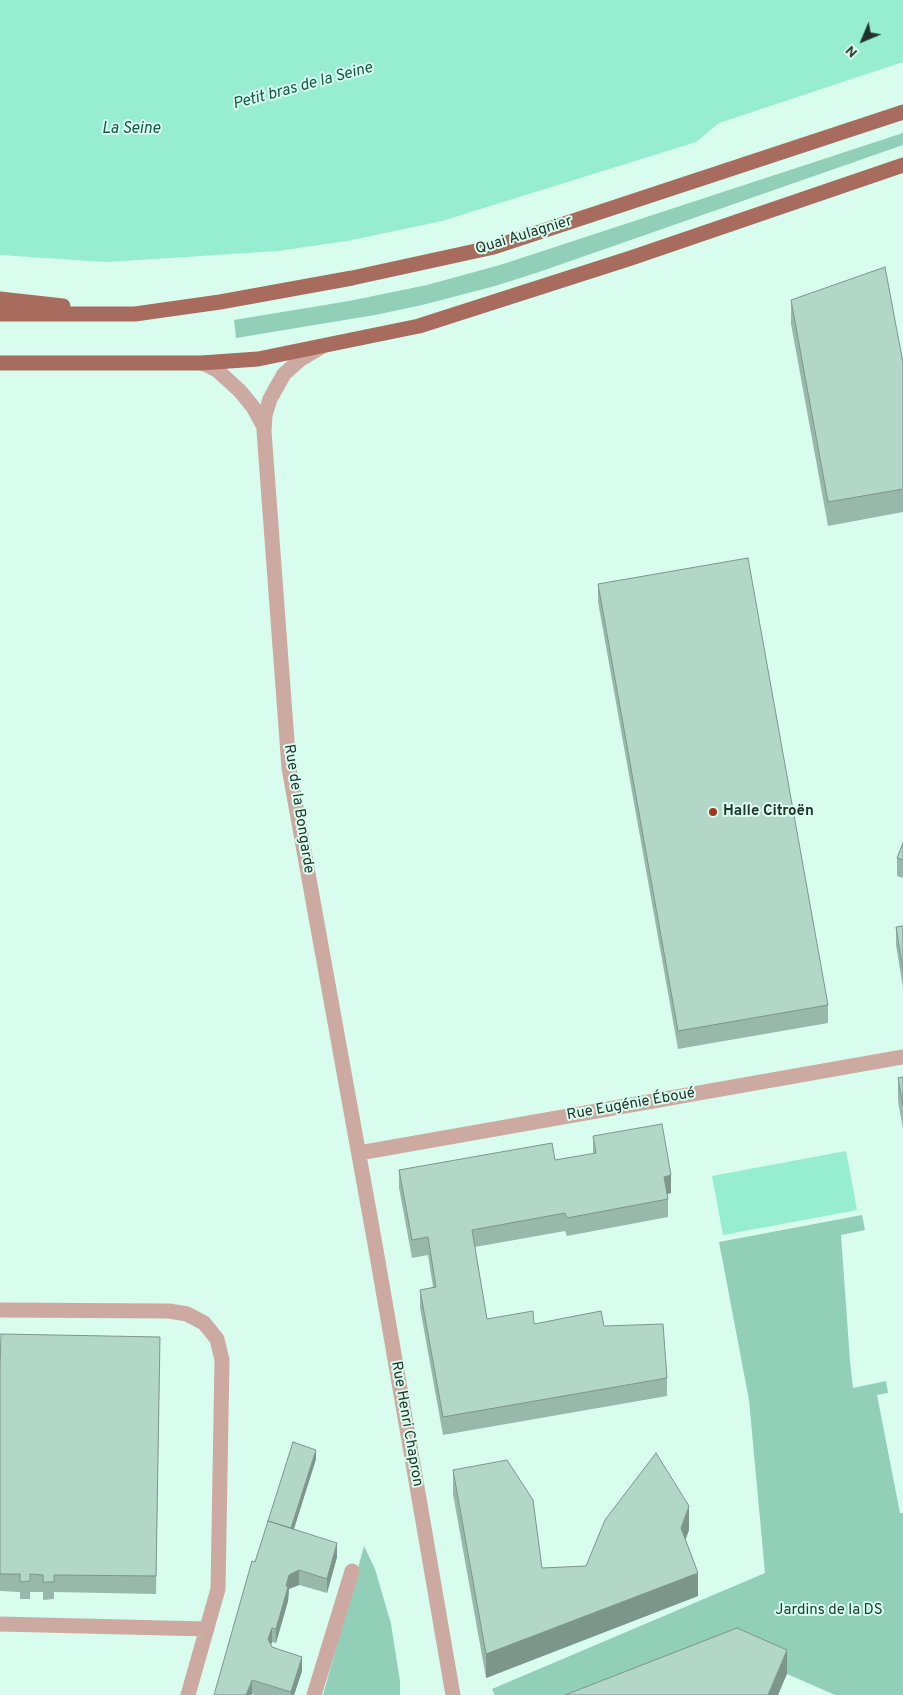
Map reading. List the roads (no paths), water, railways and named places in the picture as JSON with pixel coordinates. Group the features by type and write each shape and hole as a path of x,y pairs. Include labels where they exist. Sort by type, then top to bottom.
{"main road":[{"name":"Quai Aulagnier","path":"134,314 220,302 352,278 494,247 903,112"},
{"path":"2,363 201,363 258,360 428,323 632,258 903,165"},
{"path":"0,299 134,314"},
{"path":"0,314 134,314"}],"street":[{"name":"Rue de la Bongarde","path":"327,345 301,359 284,374 273,391 265,410 264,430 289,768 358,1153"},
{"name":"Rue de la Bongarde","path":"201,363 218,371 240,391 261,418 264,430"},
{"name":"Rue Eugénie Éboué","path":"358,1153 903,1056"},
{"name":"Rue Henri Chapron","path":"358,1153 453,1695"},
{"path":"0,1310 169,1311 187,1314 204,1323 217,1339 222,1360 218,1589 188,1695"},
{"path":"314,1695 352,1571"},
{"path":"0,1624 207,1630"}],"water":[{"name":"La Seine","path":"0,0 903,0 903,62 719,123 696,142 442,221 347,241 278,251 107,262 0,255"},
{"path":"846,1151 857,1210 723,1235 712,1176"}],"place":[{"name":"Halle Citroën","path":"713,812"}],"water label":[{"name":"Petit bras de la Seine","path":"303,87"}],"park label":[{"name":"Jardins de la DS","path":"829,1611"}]}
